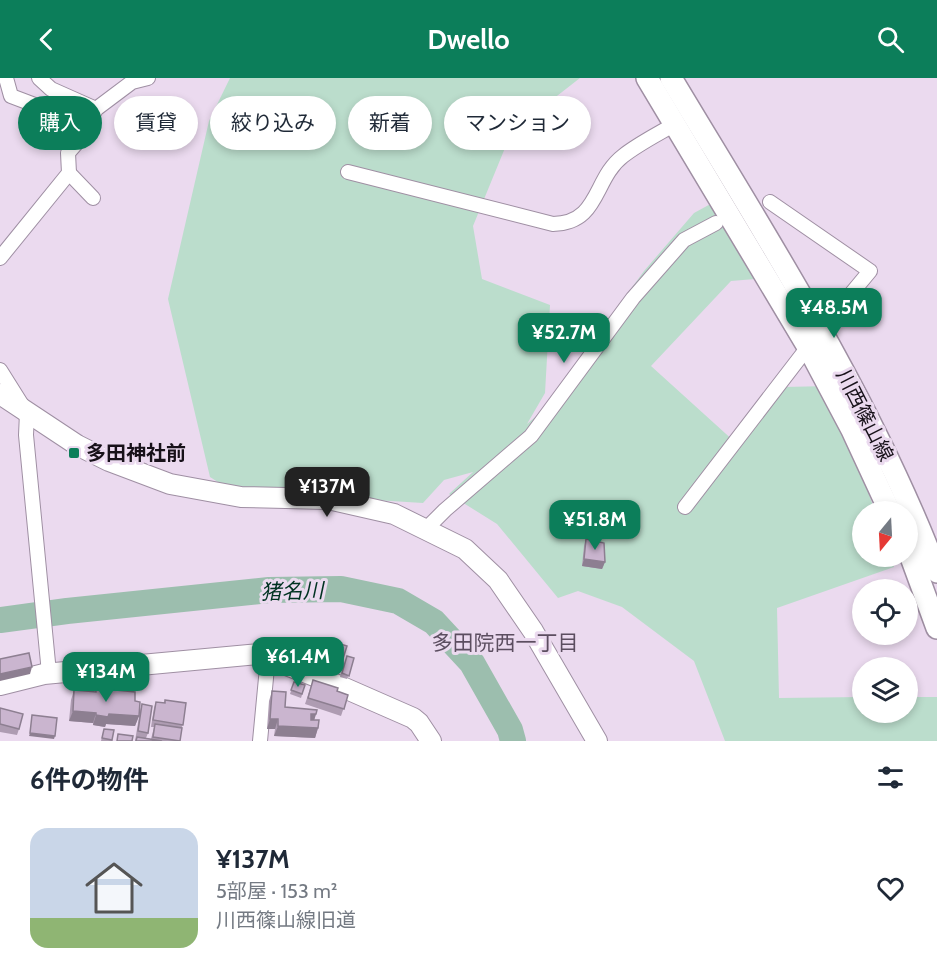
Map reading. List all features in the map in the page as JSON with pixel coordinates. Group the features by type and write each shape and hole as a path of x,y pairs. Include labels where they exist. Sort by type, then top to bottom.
{"main road":[{"name":"川西篠山線","path":"647,78 808,347 852,430 885,501"},
{"name":"川西篠山線","path":"671,78 821,330 890,461 937,572"},
{"path":"915,567 937,628"}],"street":[{"path":"6,78 11,96 18,99"},
{"path":"39,78 51,89 67,96"},
{"path":"102,104 132,82 147,78"},
{"path":"348,172 553,224 567,224 586,211 621,157 675,124"},
{"path":"70,150 68,153 69,173 93,198"},
{"path":"0,258 69,173"},
{"path":"686,507 821,330 870,272 770,202"},
{"path":"427,528 531,436 598,344 648,281 684,240 716,223"},
{"path":"0,370 27,412 26,435 48,665"},
{"path":"0,394 85,449 109,461 170,484 241,497 328,499 394,514 427,528 465,549 498,580 533,631 597,741"},
{"path":"0,685 48,665 258,654 413,718 431,741"},
{"path":"260,741 267,657"}],"green space":[{"path":"230,78 580,78 557,96 444,96 444,150 504,150 473,226 482,279 550,305 545,393 527,424 541,412 644,271 694,213 727,195 777,277 731,281 651,366 736,443 783,387 830,386 871,501 852,501 852,567 894,567 860,579 852,579 852,582 777,608 779,698 852,697 852,723 918,723 918,697 937,697 937,741 725,741 694,661 622,607 578,591 558,598 497,524 449,494 473,472 444,480 423,503 232,491 210,477 168,299 209,121 210,119 210,150 336,150 336,96 221,96"}],"building":[{"path":"586,539 604,543 605,562 584,559"},
{"path":"305,640 331,649 325,664 286,650 289,642 304,644"},
{"path":"337,643 347,646 340,668 330,665"},
{"path":"29,653 32,667 0,674 0,659"},
{"path":"347,656 354,658 349,676 342,673"},
{"path":"313,680 338,688 337,691 348,695 344,709 308,698"},
{"path":"294,682 305,685 302,694 291,690"},
{"path":"96,688 135,692 135,701 140,702 139,716 109,714 108,717 96,715 96,713 73,711 74,690 96,692"},
{"path":"272,691 286,692 285,707 317,710 316,714 311,714 311,720 319,720 318,728 278,726 278,719 270,719"},
{"path":"165,700 186,703 183,725 153,720 156,702 165,703"},
{"path":"142,704 152,706 148,733 138,731"},
{"path":"0,708 23,714 19,729 0,724"},
{"path":"32,715 57,718 55,736 30,733"},
{"path":"155,724 182,728 180,741 153,737"},
{"path":"104,729 114,730 112,740 102,738"},
{"path":"118,734 133,736 132,741 117,741"},
{"path":"137,737 162,741 136,741"}],"waterway":[{"name":"猪名川","path":"0,620 269,590 341,589 398,601 434,622 472,663 510,730 513,741"}],"place":[{"name":"多田神社前","path":"74,453"}],"district":[{"name":"多田院西一丁目","path":"505,642"}]}
